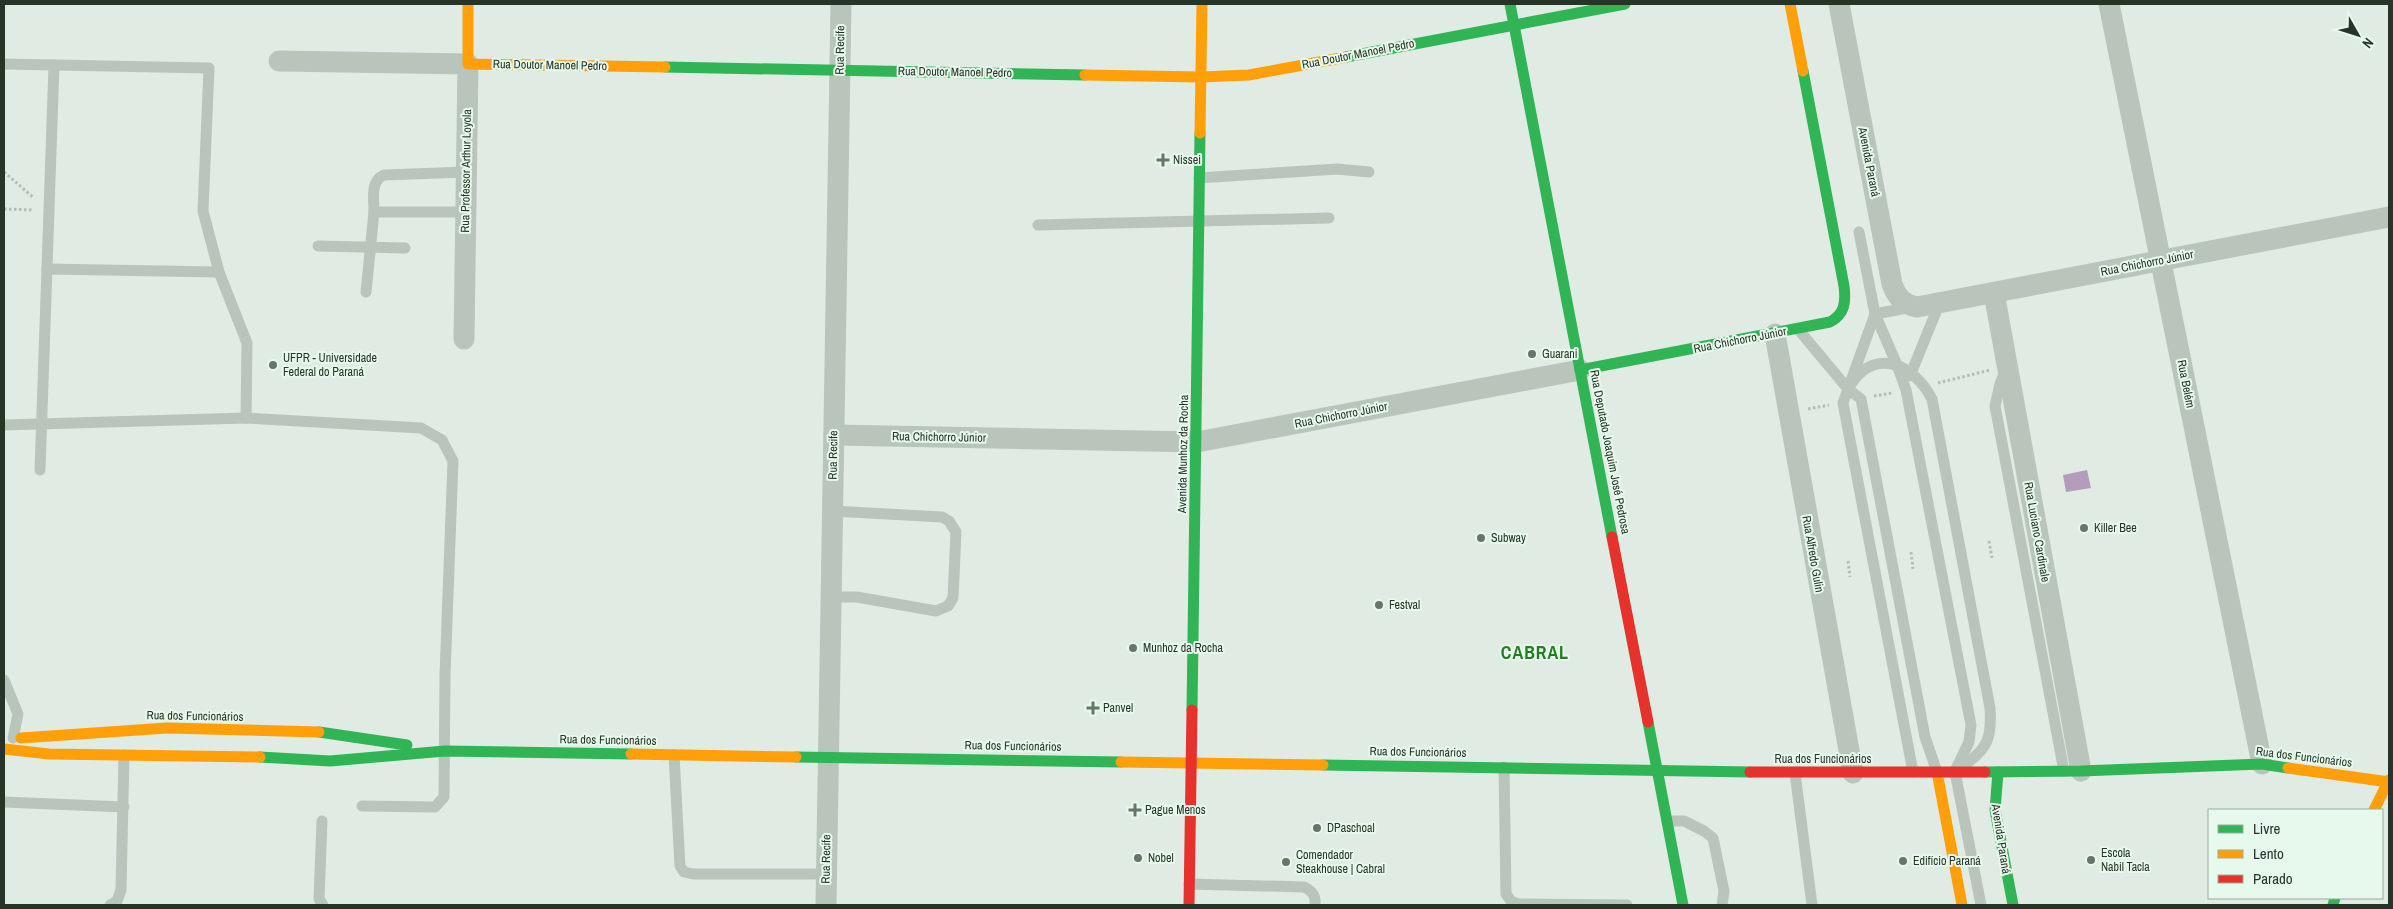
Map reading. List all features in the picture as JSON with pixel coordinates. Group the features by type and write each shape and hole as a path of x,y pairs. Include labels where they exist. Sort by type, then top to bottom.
{"street":[{"name":"Rua Professor Arthur Loyola","path":"464,339 468,4"},
{"name":"Rua Recife","path":"826,905 841,4"},
{"name":"Avenida Munhoz da Rocha","path":"1189,905 1202,4"},
{"path":"1210,4 1213,32"},
{"name":"Rua Deputado Joaquim José Pedrosa","path":"1510,4 1683,905"},
{"name":"Rua Doutor Manoel Pedro","path":"279,61 1201,77 1249,75 1625,4"},
{"path":"1790,4 1843,280"},
{"name":"Avenida Paraná","path":"1839,4 1892,284 1900,300 1917,307"},
{"name":"Rua Belém","path":"2109,4 2262,764"},
{"path":"1225,66 1232,71 1249,75"},
{"name":"Rua Chichorro Júnior","path":"1917,307 2389,218"},
{"name":"Rua Chichorro Júnior","path":"834,435 1197,442 1775,334 1830,322 1841,315 1845,305 1843,280"},
{"name":"Rua Luciano Cardinale","path":"1994,293 2072,771"},
{"name":"Rua Alfredo Gulin","path":"1775,334 1853,773"},
{"name":"Rua dos Funcionários","path":"8,739 167,728 332,732 445,751"},
{"name":"Rua dos Funcionários","path":"4,749 39,754 236,756 330,761 445,751 1795,773 2072,771 2262,764 2389,781"},
{"path":"1937,772 1962,905"},
{"name":"Avenida Paraná","path":"1998,772 1995,810 2013,905"},
{"path":"2375,809 2389,781"}],"lane":[{"path":"4,64 209,68 203,211 219,272 246,342 246,418"},
{"path":"40,470 54,65"},
{"path":"1200,178 1337,169 1369,172"},
{"path":"366,292 374,212 374,183 378,178 384,175 466,172"},
{"path":"374,212 466,212"},
{"path":"1038,225 1329,218"},
{"path":"1843,280 1859,232 1875,314 1898,365 1906,390 1971,726 1968,742 1954,772 1981,905"},
{"path":"318,246 404,248"},
{"path":"47,269 219,272"},
{"path":"1906,390 1911,371 1940,302"},
{"name":"Rua Chichorro Júnior","path":"1875,314 1917,307"},
{"path":"1875,314 1843,403 1913,772"},
{"path":"1798,329 1848,389 1861,399 1925,737 1937,772"},
{"path":"1848,389 1853,380 1862,371 1885,363 1898,365 1911,371 1925,386 1932,399 1990,708 1989,740 1978,756 1954,772"},
{"path":"4,425 246,418 421,428 433,433 442,440 449,451 452,461 445,675 444,797 435,807 362,806"},
{"path":"831,596 857,597 936,611 948,606 953,598 956,532 949,521 942,517 832,511"},
{"path":"4,680 18,714 8,739"},
{"path":"110,905 117,901 121,890 124,807 123,731"},
{"path":"674,755 680,866 684,872 693,874 826,874"},
{"path":"1504,767 1506,894 1511,901 1518,904 1627,905"},
{"path":"1795,773 1812,905"},
{"path":"4,802 124,807"},
{"path":"322,821 319,899 323,905"},
{"path":"1667,821 1684,821 1704,830 1713,838 1724,891 1722,905"},
{"path":"1189,884 1304,887 1311,890 1316,899 1315,905"}],"path":[{"path":"4,172 34,198"},
{"path":"4,209 34,210"},
{"path":"1989,541 1992,558"},
{"path":"1911,552 1913,569"},
{"path":"1848,561 1850,577"}],"shaded area":[{"path":"2087,470 2091,488 2066,492 2063,475"}],"traffic: fast":[{"path":"1510,4 1612,537"},
{"path":"1346,57 1625,4"},
{"path":"665,67 1085,75"},
{"path":"1580,370 1830,322 1842,311 1845,297 1844,286 1803,71"},
{"path":"1192,710 1200,133"},
{"path":"1648,722 1683,905"},
{"path":"319,732 407,745"},
{"path":"260,757 330,761 445,751 631,754"},
{"path":"796,757 1121,762"},
{"path":"1985,772 2081,771 2262,764 2288,768"},
{"path":"1323,765 1750,772"},
{"path":"1998,772 1995,810 2013,905"},
{"path":"2333,905 2335,899"}],"traffic: slow":[{"path":"468,4 468,64 665,67"},
{"path":"1200,133 1202,4"},
{"path":"1790,4 1803,71"},
{"path":"1085,75 1201,77 1249,75 1346,57"},
{"path":"21,738 167,728 319,732"},
{"path":"4,749 49,754 260,757"},
{"path":"631,754 796,757"},
{"path":"1121,762 1323,765"},
{"path":"2288,768 2389,782"},
{"path":"1937,772 1962,905"},
{"path":"2374,809 2389,780"}],"traffic: jam":[{"path":"1612,537 1648,722"},
{"path":"1189,905 1192,710"},
{"path":"1750,772 1985,772"}],"place":[{"name":"Nissei","path":"1163,160"},
{"name":"Guarani","path":"1532,354"},
{"name":"UFPR - Universidade Federal do Paraná","path":"273,365"},
{"name":"Killer Bee","path":"2084,528"},
{"name":"Subway","path":"1481,538"},
{"name":"Festval","path":"1379,605"},
{"name":"Munhoz da Rocha","path":"1133,648"},
{"name":"Panvel","path":"1093,708"},
{"name":"Pague Menos","path":"1135,810"},
{"name":"DPaschoal","path":"1317,828"},
{"name":"Nobel","path":"1138,858"},
{"name":"Escola Nabil Tacla","path":"2091,860"},
{"name":"Edifício Paraná","path":"1903,861"},
{"name":"Comendador Steakhouse | Cabral","path":"1286,862"}],"district":[{"name":"CABRAL","path":"1535,652"}]}
